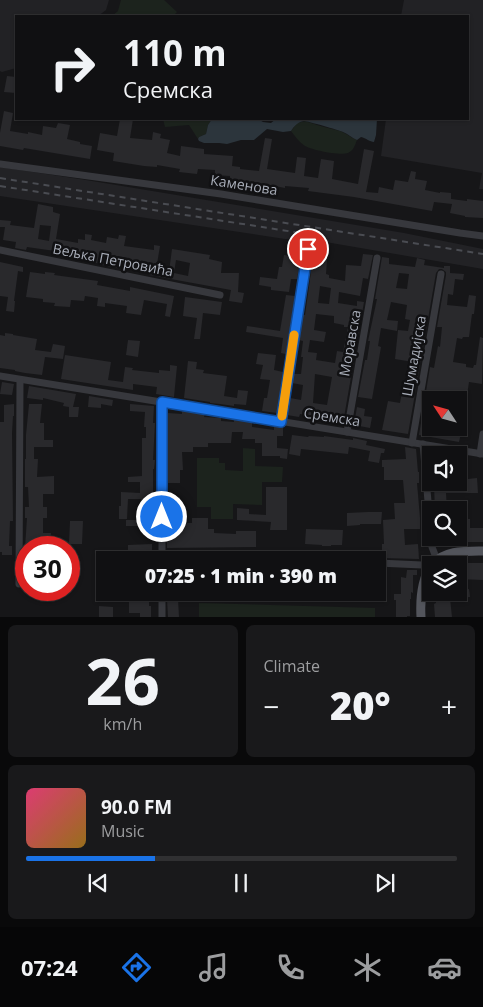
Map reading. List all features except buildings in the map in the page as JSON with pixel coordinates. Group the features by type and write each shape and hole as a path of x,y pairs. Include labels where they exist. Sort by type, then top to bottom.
{"main road":[{"path":"444,556 456,552 483,551"},
{"path":"421,617 422,589"}],"street":[{"name":"Каменова","path":"0,164 220,194 483,236"},
{"path":"281,422 308,249"},
{"name":"Вељка Петровића","path":"0,250 220,295"},
{"name":"Моравска","path":"347,432 377,258"},
{"name":"Шумадијска","path":"412,443 441,274"},
{"name":"Сремска","path":"0,376 481,454"},
{"path":"19,536 20,380"},
{"path":"162,402 162,551"},
{"path":"481,454 483,434"},
{"path":"423,444 432,556"},
{"path":"386,563 422,565"},
{"path":"162,601 162,617"}],"shaded area":[{"path":"0,0 109,0 106,10 99,15 15,15 15,68 0,71"},
{"path":"121,0 164,0 177,12 174,15 113,15 118,11"},
{"path":"404,0 483,0 483,189 479,189 482,173 381,156 386,120 469,120 469,15 401,15"},
{"path":"163,120 211,120 206,134 198,139 189,125 165,127"},
{"path":"211,120 260,120 271,123 275,120 377,120 374,142 361,137 357,140 340,131 304,121 296,124 291,131 283,132 267,129 254,140 241,140 227,144 204,143 198,139 206,134"},
{"path":"305,121 344,133 357,140 354,147 348,153 339,154 305,146 291,131 297,123"},
{"path":"0,167 404,233 483,249 483,269 308,239 285,239 0,196"},
{"path":"243,448 255,449 255,466 283,467 282,482 262,482 262,505 233,504 233,519 211,519 211,507 197,507 197,458 219,458 219,463 225,463 225,470 243,471"},
{"path":"199,603 375,608 375,617 199,617"}],"railway":[{"path":"0,178 483,254"},
{"path":"0,186 326,237"}],"slow traffic":[{"path":"282,416 294,335"}],"route":[{"path":"162,517 162,402 281,422 308,249"}]}
